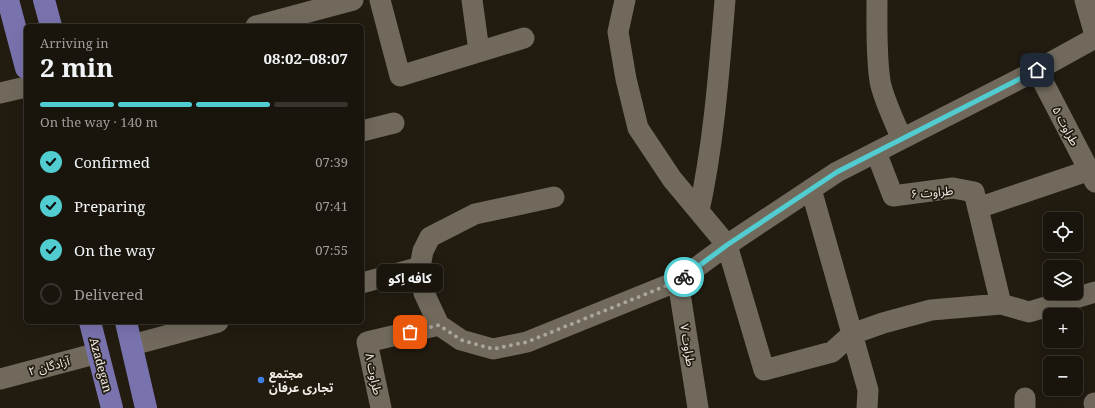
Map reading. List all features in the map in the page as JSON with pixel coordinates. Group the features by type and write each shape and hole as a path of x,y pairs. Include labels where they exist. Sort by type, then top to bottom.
{"main road":[{"path":"8,0 24,60"},
{"path":"44,0 50,24"},
{"name":"Azadegan","path":"91,324 112,408"},
{"path":"127,324 146,408"},
{"path":"98,353 132,345"}],"street":[{"path":"263,24 353,0"},
{"path":"380,0 400,76 524,38"},
{"path":"472,0 479,51"},
{"path":"625,0 618,32 626,79 638,128 672,179 727,245 764,370 832,352 852,334 883,323 931,310 1001,304 1029,312 1095,292"},
{"path":"699,211 705,182 716,97 725,0"},
{"path":"877,0 880,81 894,122 902,139"},
{"path":"1085,0 1095,35"},
{"path":"554,197 475,214 430,237 423,251 420,267 424,293 439,325 461,340 493,349 527,342 678,281 727,245 837,172 1037,70 1095,38"},
{"name":"طراوت ۵","path":"1037,70 1092,176"},
{"path":"0,93 24,87"},
{"path":"364,130 394,123"},
{"name":"طراوت ۶","path":"876,152 893,196 953,188 974,192 1001,304"},
{"path":"978,208 1092,176"},
{"path":"811,189 868,390 867,408"},
{"path":"364,282 420,267"},
{"name":"طراوت ۷","path":"678,281 698,408"},
{"path":"132,345 211,324"},
{"name":"طراوت ۸","path":"381,408 367,342 439,325"},
{"name":"آزادگان ۲","path":"0,380 98,353"}],"way so far":[{"path":"410,332 439,325 461,340 493,349 527,342 678,281 684,277"}],"place":[{"name":"کافه اِکو","path":"410,332"},
{"name":"مجتمع تجاری عرفان","path":"261,380"}],"route":[{"path":"684,277 727,245 837,172 1037,70"}]}
